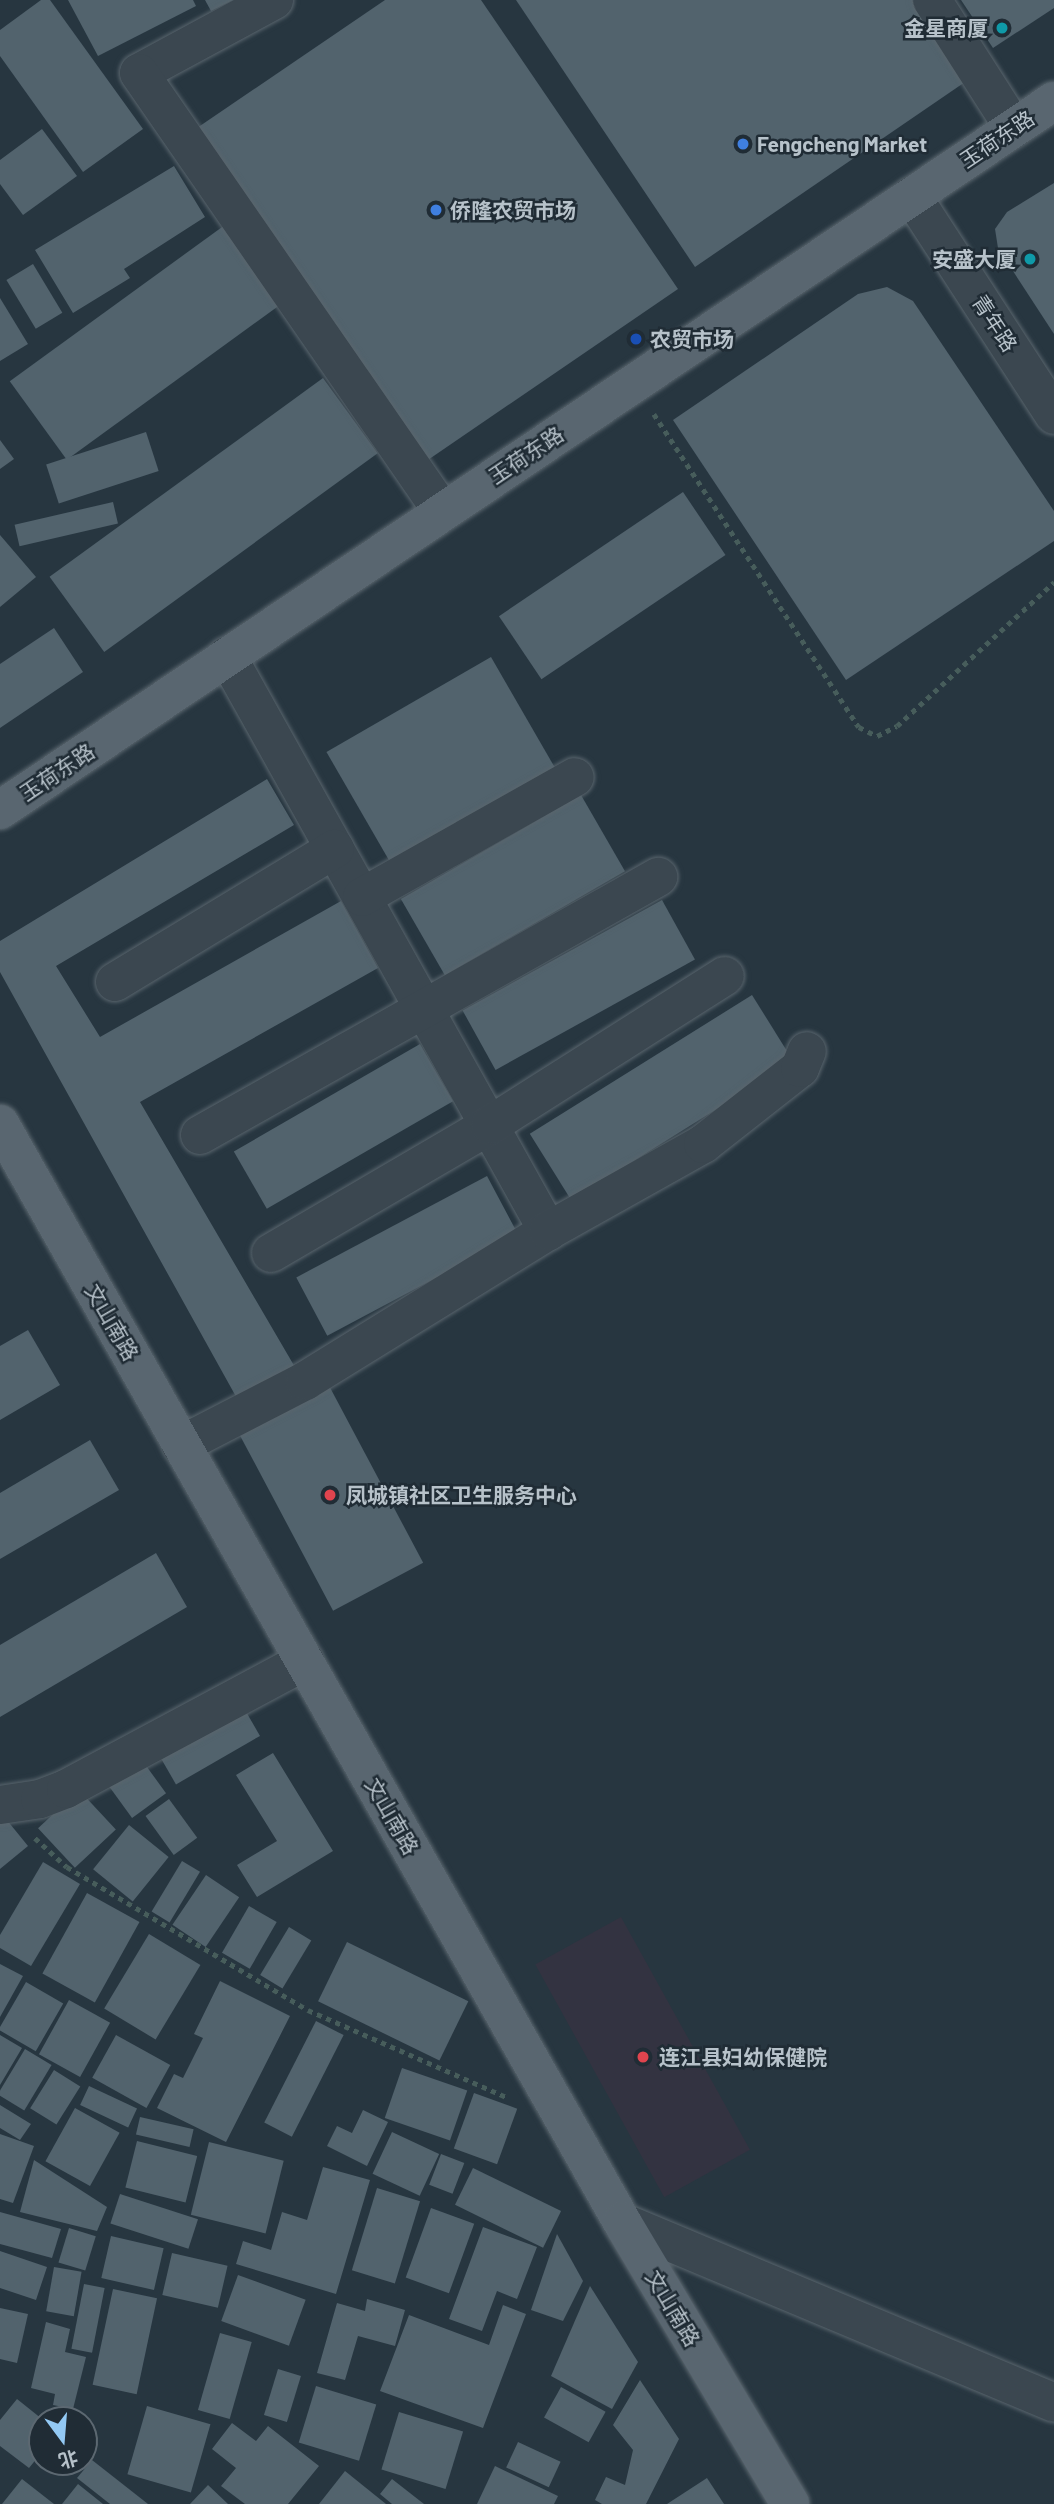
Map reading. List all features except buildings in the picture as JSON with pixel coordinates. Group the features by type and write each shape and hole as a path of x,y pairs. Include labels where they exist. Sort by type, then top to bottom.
{"main road":[{"name":"玉荷东路","path":"0,810 1054,101"},
{"name":"文山南路","path":"0,1124 622,2222 790,2504"}],"street":[{"path":"274,0 139,73 442,511"},
{"path":"932,0 1014,128"},
{"name":"青年路","path":"912,197 1054,415"},
{"path":"227,656 548,1231"},
{"path":"362,897 575,777"},
{"path":"115,982 335,849"},
{"path":"200,1135 658,877"},
{"path":"271,1252 490,1125 725,976"},
{"path":"181,1445 305,1381 548,1231 703,1144 800,1068 807,1051"},
{"path":"6,1795 66,1789 304,1661"},
{"path":"622,2222 1054,2403"}],"path":[{"path":"634,383 859,727 877,736 897,726 1054,582"},
{"path":"6,1795 24,1824 67,1867 308,2010 487,2093 559,2110"}],"shaded area":[{"name":"连江县妇幼保健院","path":"621,1917 750,2150 664,2197 535,1965"}],"place":[{"name":"金星商厦","path":"1002,28"},
{"name":"Fengcheng Market","path":"743,144"},
{"name":"侨隆农贸市场","path":"436,210"},
{"name":"安盛大厦","path":"1030,259"},
{"name":"农贸市场","path":"636,339"},
{"name":"凤城镇社区卫生服务中心","path":"330,1495"},
{"name":"连江县妇幼保健院","path":"643,2057"}]}
